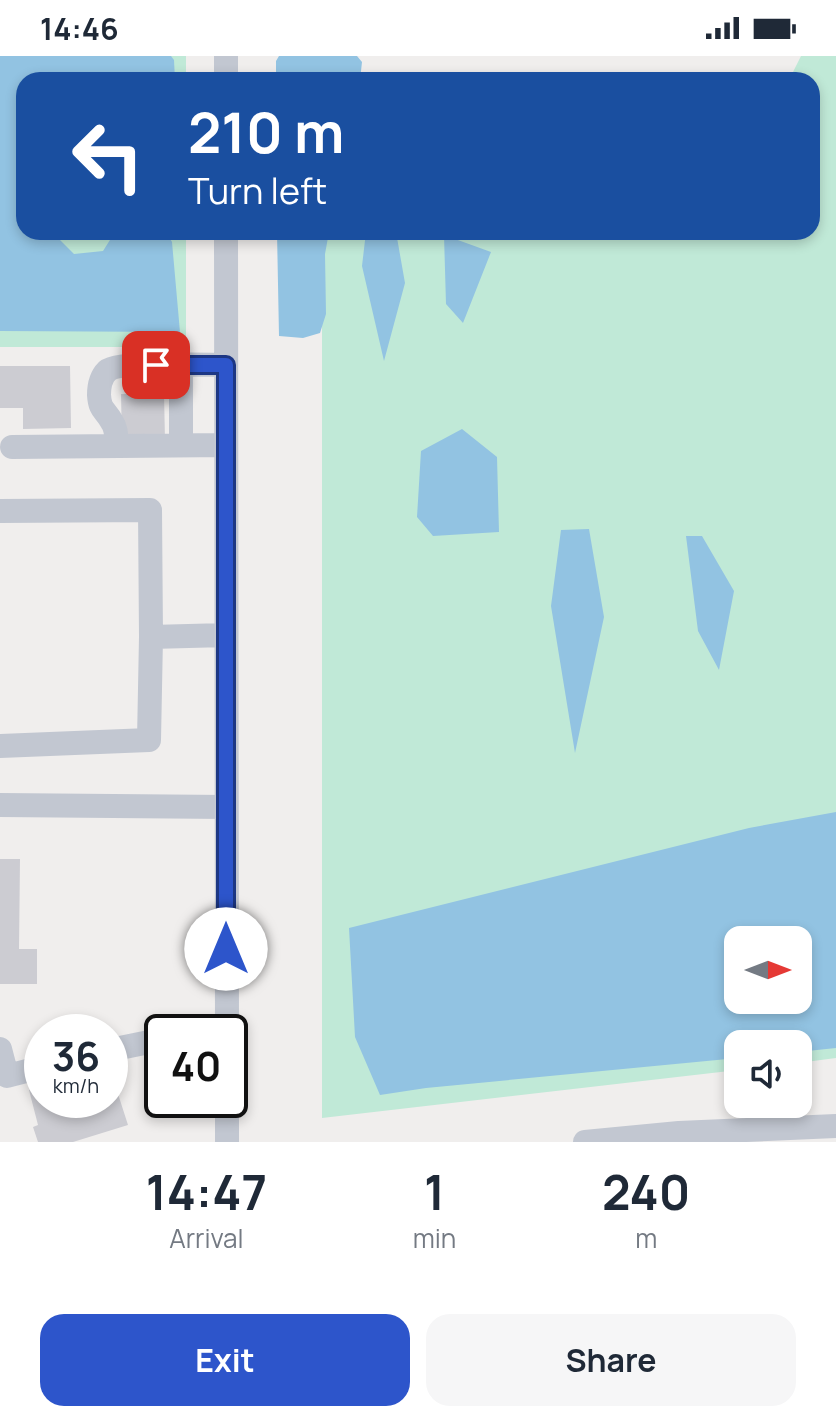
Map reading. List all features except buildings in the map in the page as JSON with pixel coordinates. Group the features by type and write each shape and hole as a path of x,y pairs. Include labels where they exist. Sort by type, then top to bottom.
{"street":[{"path":"226,240 227,1014"},
{"path":"181,365 181,445"},
{"path":"117,446 115,425 101,410 99,398 99,387 106,372 116,367 226,365"},
{"path":"12,447 226,445"},
{"path":"0,511 150,510 151,637 149,740 0,746"},
{"path":"151,637 226,635"},
{"path":"0,805 226,807"},
{"path":"0,1049 7,1076 24,1072"},
{"path":"585,1142 679,1133 836,1126"}],"green space":[{"path":"0,56 186,56 186,72 16,72 16,240 186,240 186,347 0,347"},
{"path":"801,56 836,56 836,1058 812,1061 812,1030 724,1030 724,1072 322,1118 322,240 820,240 820,72 793,72"}],"water":[{"path":"0,56 171,56 175,72 16,72 16,240 60,240 74,254 103,251 110,240 171,240 180,332 0,331"},
{"path":"279,56 357,56 362,62 361,72 276,72"},
{"path":"277,240 328,240 326,314 320,333 303,338 279,336"},
{"path":"365,240 397,240 405,283 384,361 362,266"},
{"path":"444,240 458,240 491,252 463,323 446,304"},
{"path":"462,429 497,457 499,532 433,536 417,517 421,451"},
{"path":"589,529 604,617 575,753 551,606 561,530"},
{"path":"686,536 702,536 734,591 719,670 698,631"},
{"path":"836,812 836,1048 812,1051 812,1030 724,1030 724,1059 380,1095 355,1037 349,928 749,828"}],"route":[{"path":"156,365 226,365 226,949"}]}
